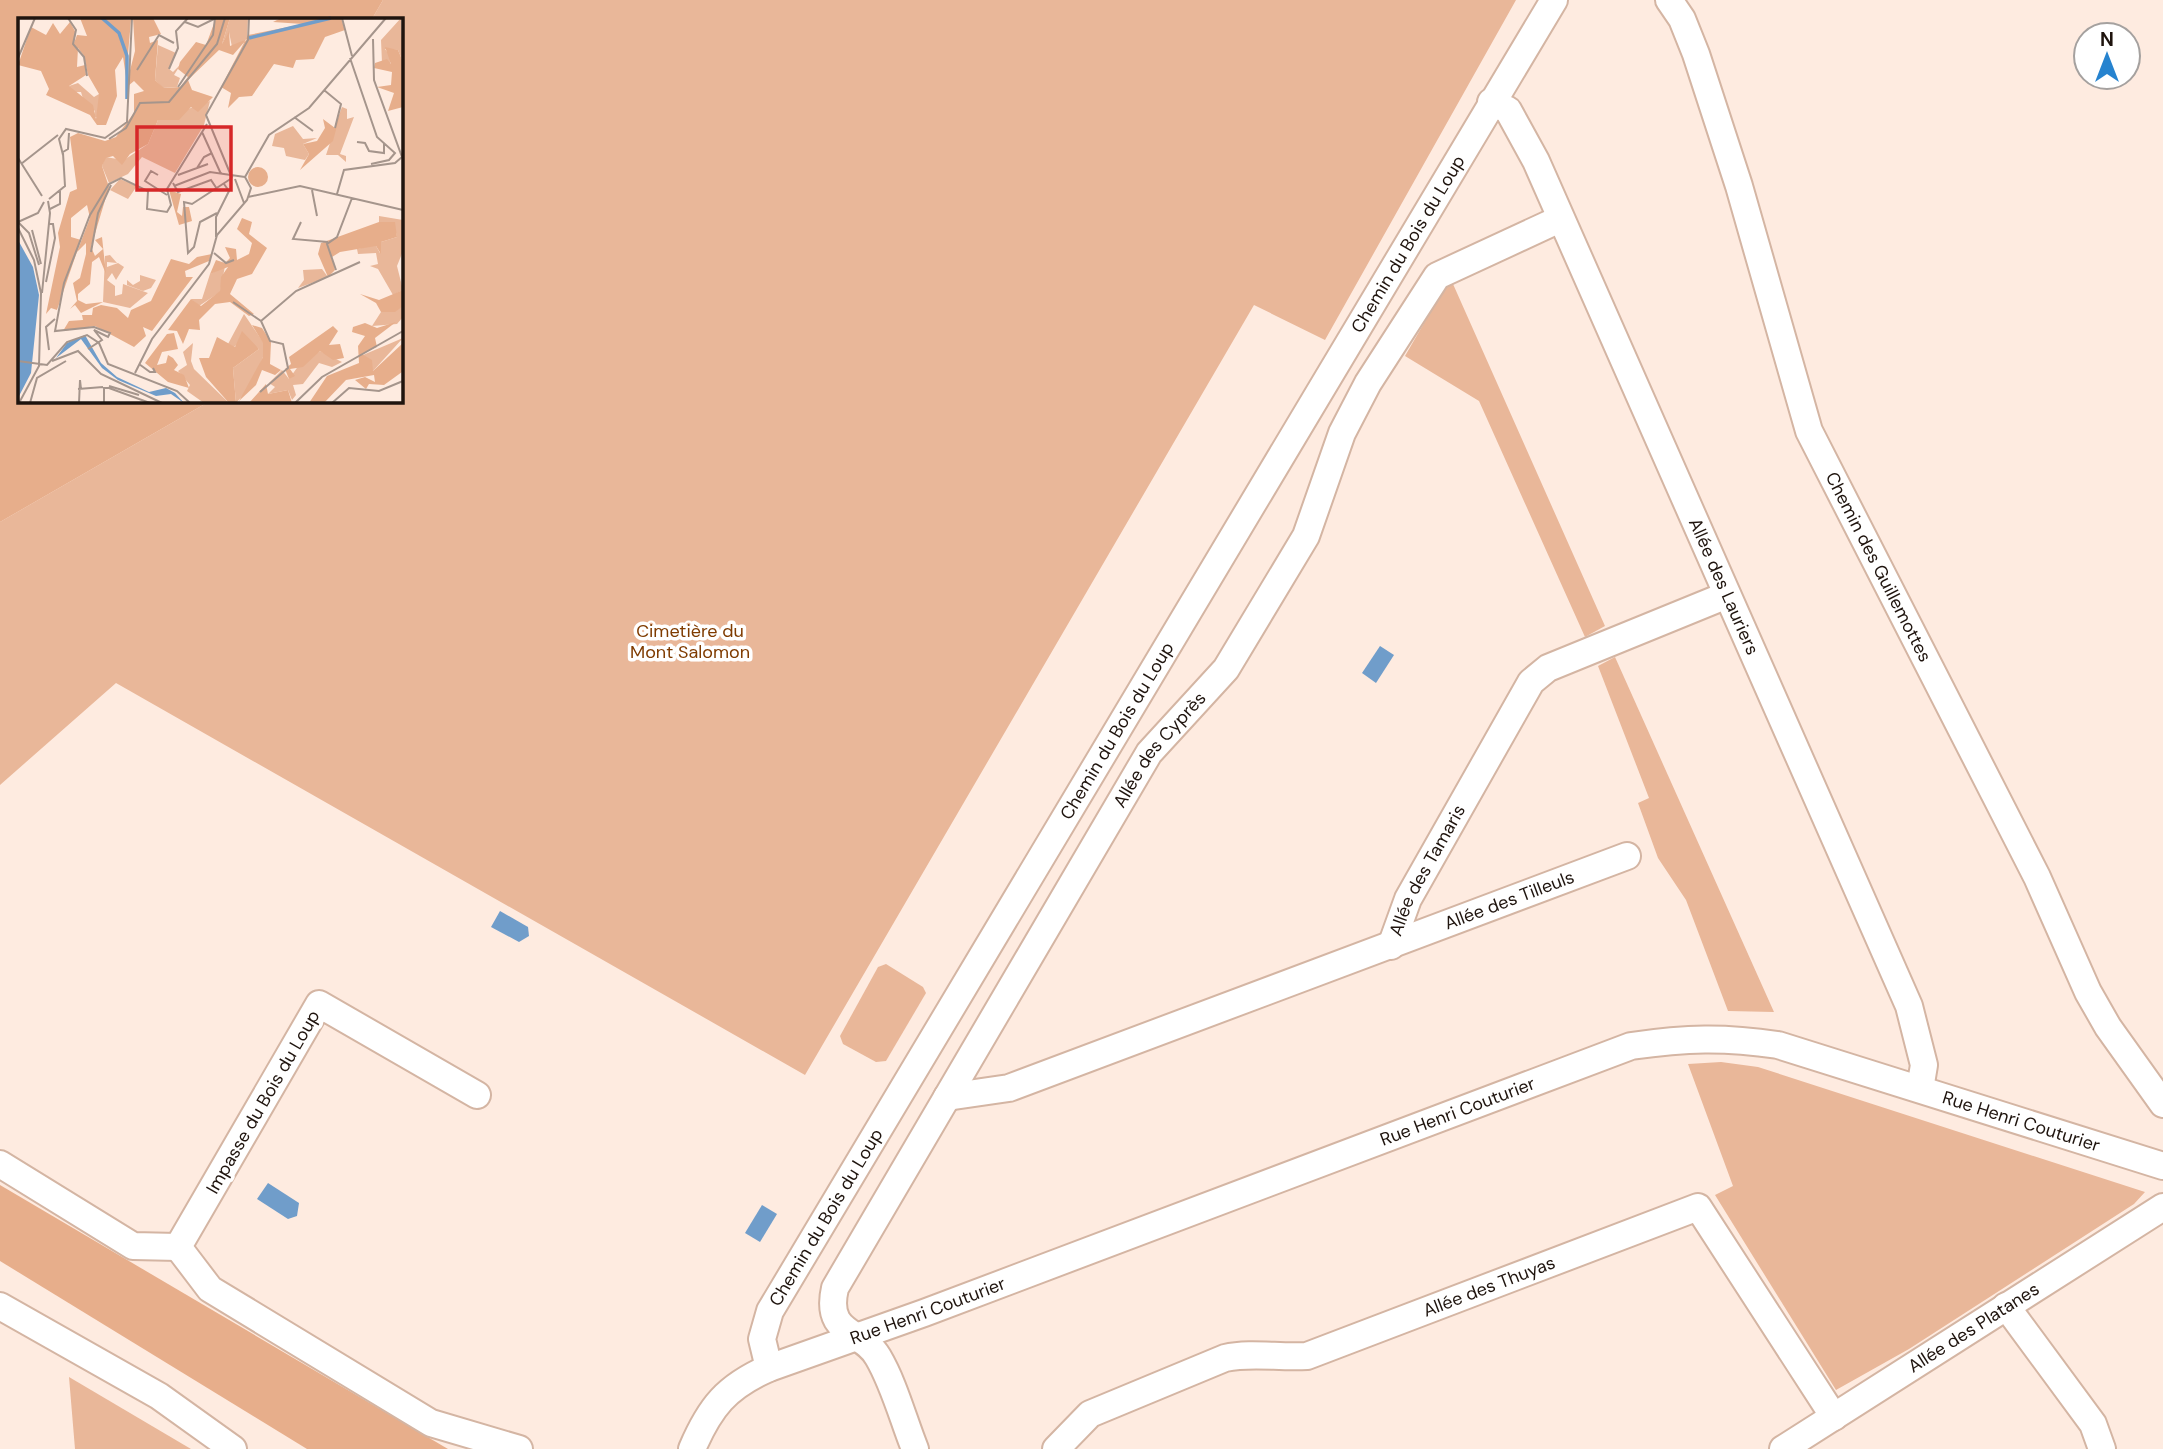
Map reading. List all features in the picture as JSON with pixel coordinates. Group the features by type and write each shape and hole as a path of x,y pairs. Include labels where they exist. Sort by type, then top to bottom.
{"street":[{"name":"Chemin du Bois du Loup","path":"769,1368 762,1339 770,1311 1554,0"},
{"name":"Chemin des Guillemottes","path":"1669,0 1682,19 1696,54 1734,173 1809,430 2037,877 2088,992 2108,1027 2163,1104"},
{"name":"Allée des Lauriers","path":"1491,102 1508,110 1560,219 1909,1006 1924,1065 1920,1089"},
{"name":"Allée des Cyprès","path":"856,1338 840,1325 836,1317 833,1297 835,1288 1149,753 1226,668 1306,536 1342,433 1368,383 1437,276 1560,219"},
{"name":"Allée des Tamaris","path":"947,1097 1009,1088 1391,946 1408,899 1531,682 1548,668 1727,595"},
{"name":"Allée des Tilleuls","path":"1391,946 1627,856"},
{"name":"Impasse du Bois du Loup","path":"178,1247 319,1004 477,1095"},
{"name":"Rue Henri Couturier","path":"769,1368 856,1338 1632,1046 1683,1039 1726,1038 1778,1045 2163,1166"},
{"path":"0,1164 134,1246 178,1247 210,1289 431,1423 519,1449"},
{"name":"Allée des Thuyas","path":"1056,1449 1090,1414 1225,1359 1237,1356 1307,1356 1698,1207 1833,1417"},
{"name":"Allée des Platanes","path":"1783,1449 2163,1207"},
{"path":"0,1306 159,1396 233,1449"},
{"path":"2006,1306 2093,1424 2102,1449"},
{"path":"856,1338 877,1354 915,1449"},
{"path":"692,1449 710,1413 726,1393 744,1379 769,1368"}],"green space":[{"name":"Cimetière du Mont Salomon","path":"383,0 1516,0 1325,340 1254,305 805,1075 116,683 0,785 0,522 208,402 402,402 402,18 373,18"},
{"path":"1453,284 1605,626 1585,637 1479,401 1405,356 1445,287"},
{"path":"1615,657 1774,1012 1728,1011 1686,900 1658,858 1638,803 1649,798 1598,666"},
{"path":"886,964 923,987 926,993 886,1061 876,1062 843,1044 840,1036 878,967"},
{"path":"1721,1062 1758,1067 2145,1192 2134,1204 1909,1349 1836,1390 1715,1195 1733,1186 1688,1064"},
{"path":"69,1377 191,1449 75,1449"}],"shaded area":[{"path":"0,0 383,0 373,18 18,18 18,402 208,402 0,522"},
{"path":"0,1185 448,1449 307,1449 0,1261"}],"water":[{"path":"1380,646 1394,655 1376,683 1362,673"},
{"path":"500,911 528,927 529,936 519,942 491,927"},
{"path":"268,1183 299,1203 297,1216 288,1219 257,1199"},
{"path":"762,1205 777,1214 760,1242 745,1233"}]}
